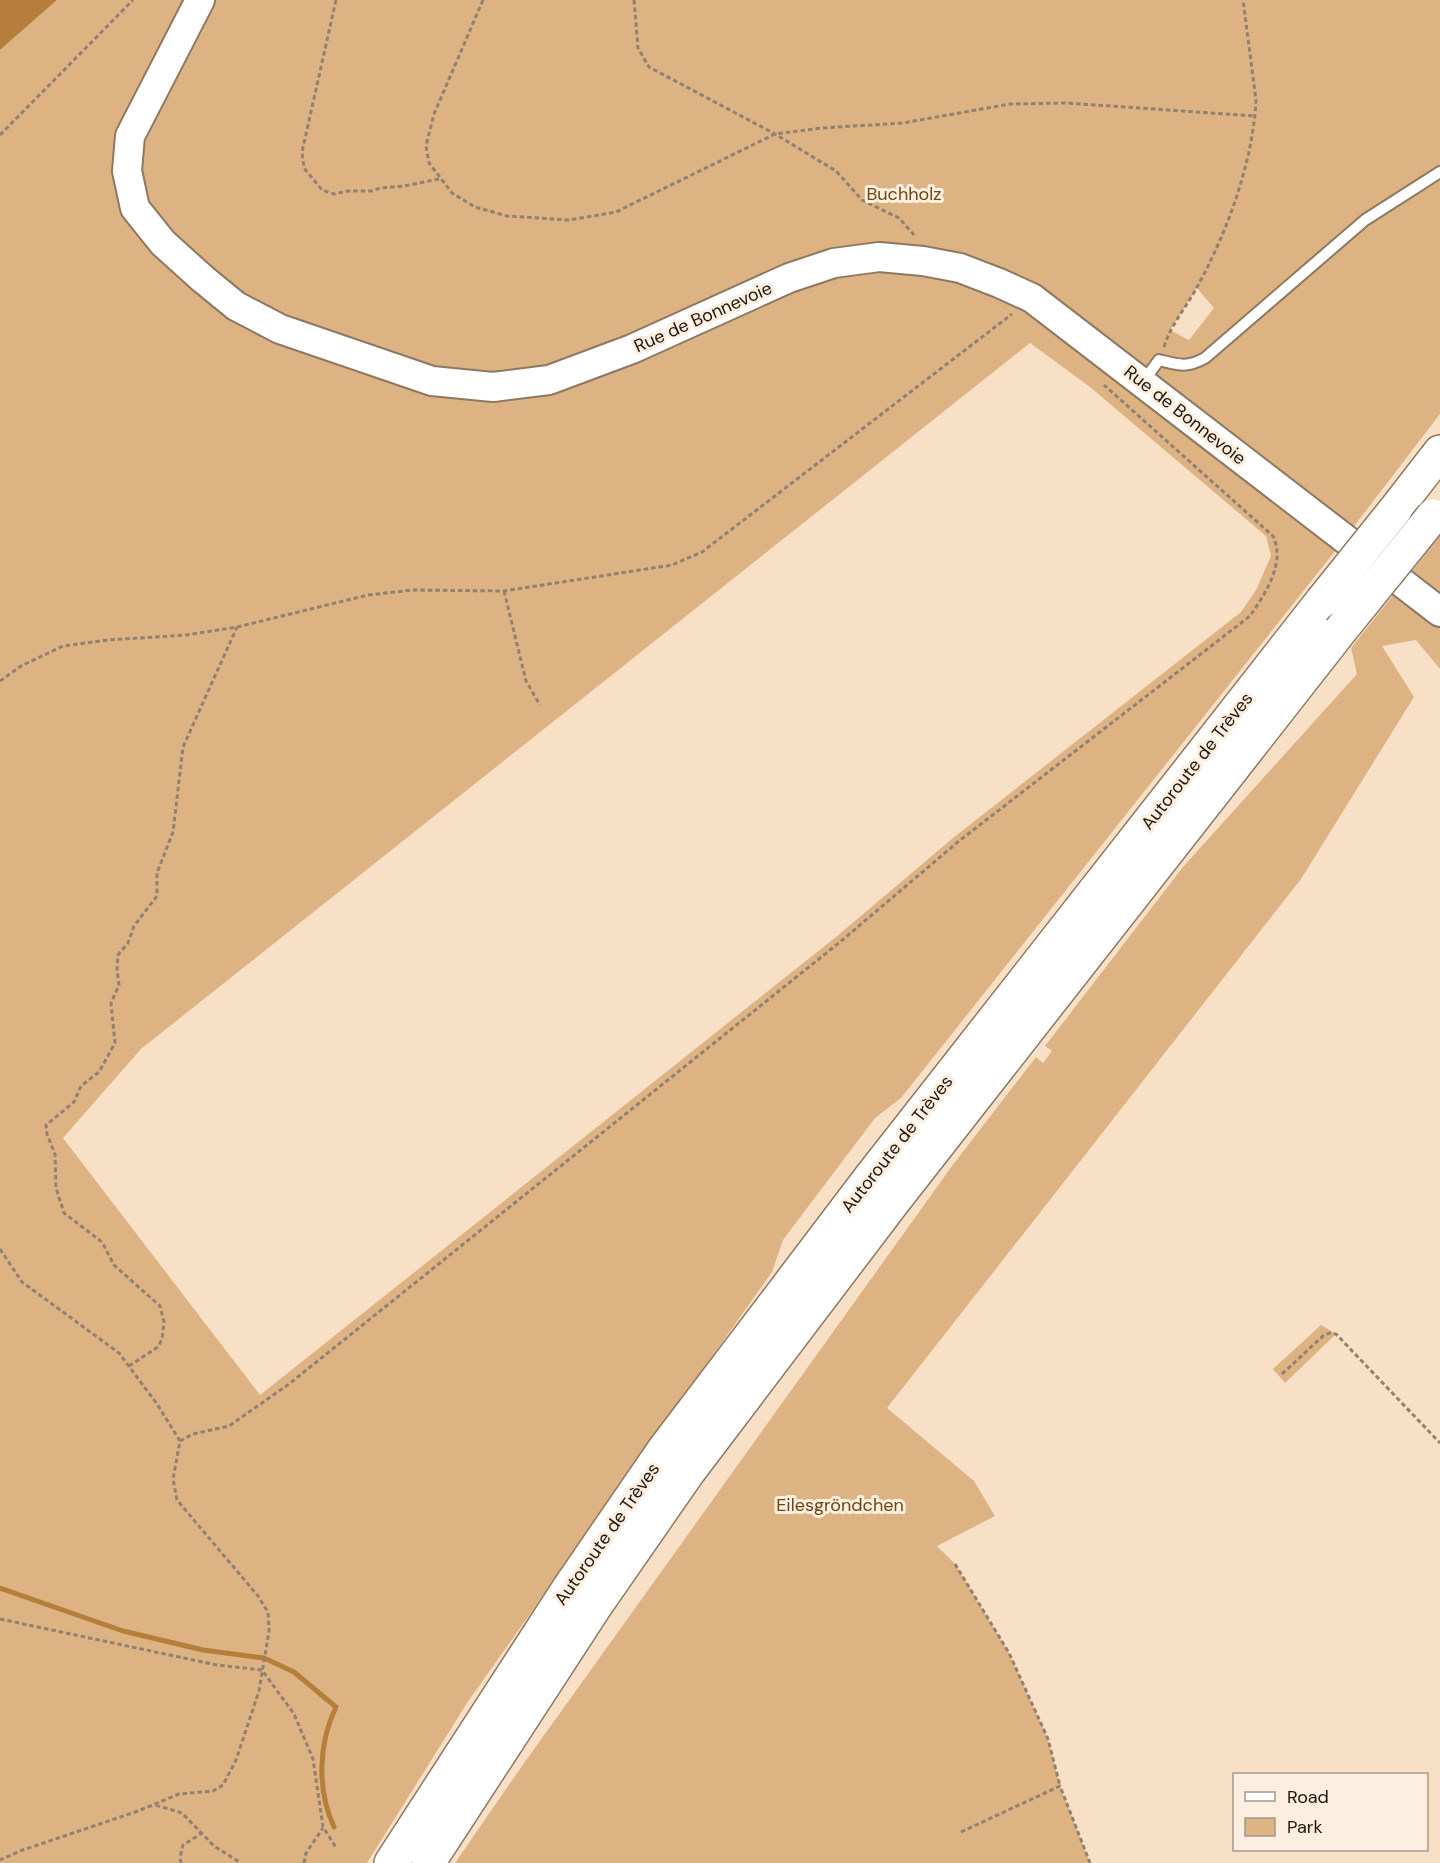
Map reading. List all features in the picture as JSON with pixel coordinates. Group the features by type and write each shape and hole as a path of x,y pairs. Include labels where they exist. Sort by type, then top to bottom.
{"highway":[{"name":"Autoroute de Trèves","path":"391,1863 568,1588 663,1451 870,1178 1440,452"},
{"name":"Autoroute de Trèves","path":"428,1863 589,1615 690,1471 893,1202 1436,511"}],"main road":[{"name":"Rue de Bonnevoie","path":"200,0 130,136 127,171 135,208 163,243 195,272 236,306 280,329 432,381 493,387 549,381 632,349 789,278 834,263 879,257 923,261 960,268 1032,298 1440,612"}],"lane":[{"path":"1143,382 1160,360 1177,365 1192,365 1205,358 1365,220 1440,172"}],"path":[{"path":"0,135 133,0"},
{"path":"336,0 302,152 304,168 322,190 334,194 348,191 372,191 439,179"},
{"path":"483,0 434,114 426,146 429,163 452,193 475,207 507,216 568,220 616,212 776,134 822,128 903,123 1010,104 1067,103 1255,116"},
{"path":"634,0 638,48 649,67 776,134 836,171 862,200 899,218 915,237 923,261"},
{"path":"1160,360 1169,330 1197,287 1225,226 1247,163 1256,100 1243,0"},
{"path":"0,681 21,666 63,646 237,627 368,595 413,590 504,591 672,565 702,552 1032,298"},
{"path":"180,1441 193,1434 229,1426 289,1384 840,942 959,841 1250,616 1264,595 1278,557 1278,547 1274,536 1101,382"},
{"path":"504,591 526,681 540,705"},
{"path":"129,1366 158,1347 162,1339 164,1322 160,1306 114,1265 102,1242 64,1213 56,1188 55,1154 46,1125 74,1102 81,1086 99,1072 114,1043 111,1003 119,985 118,955 128,943 134,926 157,896 157,873 173,832 183,747 237,627"},
{"path":"0,1248 22,1281 119,1353 157,1404 180,1441 173,1479 177,1500 258,1596 268,1612 269,1631 259,1691 236,1760 223,1785 213,1791 178,1794 0,1860"},
{"path":"1282,1374 1324,1335 1336,1334 1440,1443"},
{"path":"955,1564 1009,1653 1048,1739 1060,1786 1090,1863"},
{"path":"0,1619 217,1665 262,1670 294,1714 313,1759 323,1827 337,1849"},
{"path":"961,1832 1060,1786"},
{"path":"154,1804 182,1813 214,1846 241,1863"},
{"path":"304,1863 306,1853 323,1827"},
{"path":"181,1863 183,1845 202,1833"}],"green space":[{"name":"Buchholz","path":"57,0 1440,0 1440,414 1332,555 901,1098 875,1118 783,1240 772,1272 467,1703 367,1863 0,1863 0,50","holes":["1197,288 1214,308 1189,340 1170,330","1030,343 1090,387 1266,536 1271,556 1256,590 1241,612 953,838 836,937 260,1395 63,1138 141,1049"]},
{"name":"Eilesgröndchen","path":"1440,536 1440,669 1416,640 1382,646 1414,697 1301,879 887,1408 974,1481 995,1516 937,1546 955,1564 1009,1653 1048,1739 1060,1786 1090,1863 455,1863 952,1166 1036,1057 1043,1063 1052,1051 1045,1046 1183,867 1357,674 1351,648"},
{"path":"1321,1325 1336,1334 1285,1383 1273,1369"}],"shaded area":[{"path":"0,0 57,0 0,50"}],"waterway":[{"path":"0,1588 123,1631 203,1650 264,1658 294,1672 336,1707 326,1736 322,1767 322,1783 328,1813 334,1827"}]}
